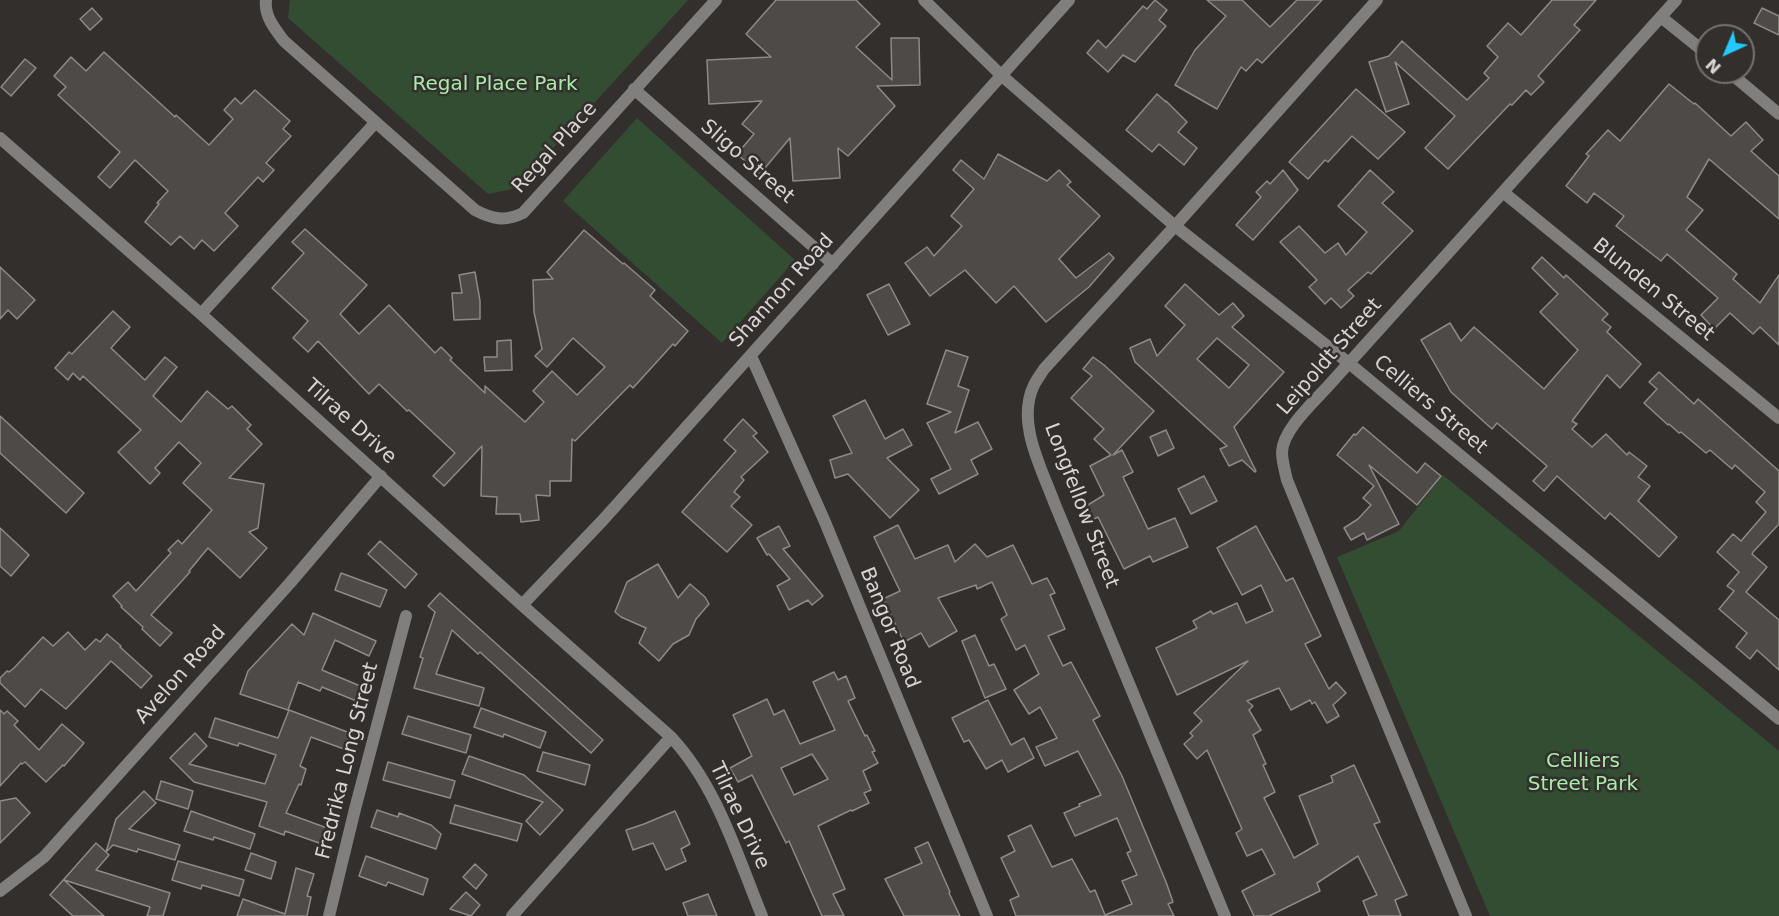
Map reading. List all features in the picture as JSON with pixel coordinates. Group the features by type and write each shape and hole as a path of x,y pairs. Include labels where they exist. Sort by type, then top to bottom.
{"street":[{"name":"Regal Place","path":"266,0 265,6 272,25 284,41 475,210 490,218 514,217 523,213 716,0"},
{"name":"Celliers Street","path":"924,0 1001,75 1175,226 1350,364 1779,719"},
{"name":"Shannon Road","path":"522,605 603,520 1068,0"},
{"name":"Longfellow Street","path":"1225,916 1054,502 1031,437 1028,404 1034,386 1044,369 1377,0"},
{"name":"Leipoldt Street","path":"1466,916 1287,480 1282,451 1286,438 1294,425 1676,0"},
{"path":"1661,17 1695,44"},
{"path":"1743,84 1779,114"},
{"name":"Sligo Street","path":"634,89 833,264"},
{"path":"201,314 375,123"},
{"name":"Tilrae Drive","path":"0,138 201,314 671,737 686,753 705,783 762,916"},
{"name":"Blunden Street","path":"1503,192 1779,418"},
{"name":"Bangor Road","path":"751,356 825,522 987,916"},
{"name":"Avelon Road","path":"0,891 44,857 283,591 381,476"},
{"name":"Fredrika Long Street","path":"329,916 406,616"},
{"path":"512,916 671,737"}],"green space":[{"name":"Regal Place Park","path":"290,0 688,0 517,188 488,194 288,18"},
{"path":"637,118 795,260 722,343 563,201"},
{"name":"Celliers Street Park","path":"1443,475 1779,751 1779,916 1490,916 1337,557 1399,531"}],"building":[{"path":"776,0 856,0 880,24 856,47 892,80 891,38 919,38 920,85 877,86 895,106 848,156 838,148 840,178 793,181 790,138 760,174 737,154 754,134 742,124 762,101 709,104 707,60 771,57 746,34"},
{"path":"1155,0 1167,10 1159,20 1166,26 1135,62 1123,55 1108,72 1087,53 1098,40 1106,48 1143,6 1147,9"},
{"path":"1207,0 1242,0 1270,27 1297,0 1322,0 1262,63 1257,59 1246,71 1241,67 1217,109 1175,85 1195,50 1226,16"},
{"path":"1552,0 1596,0 1574,25 1580,30 1538,76 1544,82 1531,95 1526,90 1512,105 1510,104 1448,169 1425,148 1455,116 1395,62 1409,104 1386,112 1369,62 1389,56 1402,41 1467,100 1489,78 1484,73 1498,57 1487,46 1508,23 1521,35"},
{"path":"92,8 102,19 90,30 80,19"},
{"path":"1762,8 1779,16 1779,35 1754,23"},
{"path":"104,52 209,145 233,119 224,110 235,98 241,104 255,90 290,121 283,129 291,136 266,163 274,170 263,182 258,177 225,213 238,226 214,251 202,240 194,249 180,236 171,245 145,222 168,191 135,160 110,188 98,177 120,152 58,95 66,87 54,76 71,57 86,71"},
{"path":"25,59 36,68 11,96 1,87"},
{"path":"1669,84 1695,103 1731,136 1746,122 1763,140 1751,151 1779,176 1779,219 1709,159 1687,197 1703,210 1686,230 1737,274 1733,279 1760,303 1779,275 1779,345 1760,327 1753,334 1730,313 1714,329 1701,315 1718,298 1667,254 1661,261 1616,226 1624,216 1594,193 1587,203 1566,186 1589,156 1586,154 1608,130 1620,141"},
{"path":"1356,89 1405,132 1378,159 1352,136 1328,162 1325,160 1308,179 1289,162"},
{"path":"1157,94 1187,122 1178,132 1197,148 1184,165 1159,144 1152,152 1126,130"},
{"path":"998,154 1047,181 1059,170 1071,182 1067,185 1100,216 1059,259 1076,278 1109,253 1114,258 1089,287 1046,322 1014,286 996,303 965,270 930,296 905,263 927,247 934,256 962,226 951,216 974,189 953,170 961,160 984,179"},
{"path":"1283,170 1298,190 1253,240 1236,225 1261,197 1256,192 1267,181 1270,184"},
{"path":"1370,170 1394,192 1382,203 1413,231 1371,274 1368,272 1348,290 1354,296 1341,308 1331,298 1325,304 1309,287 1317,280 1280,242 1299,226 1325,253 1338,243 1346,255 1367,232 1338,206"},
{"path":"305,229 367,285 340,314 359,334 389,305 435,353 441,347 452,358 450,360 485,393 485,386 525,422 544,402 533,391 552,371 577,395 605,367 573,338 547,367 535,356 542,349 534,312 533,280 553,279 547,272 584,230 655,290 650,296 688,331 633,388 630,385 575,441 572,439 571,481 550,481 550,496 536,495 539,520 521,522 520,514 496,514 497,497 481,496 482,446 444,486 433,476 455,453 379,384 369,394 318,341 308,352 293,338 308,321 272,288 304,253 292,242"},
{"path":"1542,257 1564,278 1566,275 1608,314 1602,320 1611,327 1607,332 1641,364 1620,388 1607,375 1572,421 1577,424 1572,429 1592,447 1606,434 1627,455 1629,452 1647,466 1638,477 1650,486 1638,501 1677,537 1659,557 1610,513 1605,519 1557,476 1544,491 1533,481 1547,466 1497,423 1492,429 1451,392 1421,340 1450,323 1461,341 1474,327 1544,389 1578,350 1540,312 1558,294 1532,268"},
{"path":"0,267 35,300 17,319 8,310 0,319"},
{"path":"475,272 480,301 480,319 454,320 452,293 462,293 459,275"},
{"path":"889,284 910,324 888,335 867,295"},
{"path":"1185,284 1219,315 1233,303 1244,316 1232,327 1284,372 1234,427 1255,472 1242,460 1229,466 1220,449 1227,446 1135,362 1130,348 1150,339 1157,356 1185,325 1165,306","holes":["1217,338 1249,365 1229,388 1197,359"]},
{"path":"113,311 130,327 111,348 145,380 165,357 177,367 153,396 181,422 207,391 228,409 232,406 251,425 247,429 262,444 229,478 264,484 258,528 249,532 267,548 240,578 208,548 190,572 151,615 172,633 160,646 113,596 128,582 136,591 171,553 168,550 178,540 182,544 212,510 183,483 201,463 179,442 155,468 160,473 150,484 118,452 141,430 83,376 80,380 73,373 68,380 55,368 69,352 72,354"},
{"path":"511,340 512,370 485,371 484,357 497,357 497,341"},
{"path":"946,350 968,357 958,386 969,390 955,433 978,422 992,449 971,460 978,474 939,494 931,479 951,469 927,423 951,412 927,404"},
{"path":"1093,357 1154,411 1113,455 1122,450 1133,472 1123,477 1148,529 1175,518 1188,547 1153,562 1150,556 1124,569 1098,517 1090,521 1083,508 1104,495 1090,466 1111,455 1094,439 1104,429 1071,398 1092,376 1083,369"},
{"path":"1659,372 1694,404 1698,399 1779,471 1779,524 1752,554 1767,567 1746,592 1779,620 1779,670 1757,650 1750,659 1736,647 1747,633 1719,609 1734,591 1727,586 1739,572 1717,552 1733,534 1741,541 1766,512 1756,502 1765,492 1735,465 1732,469 1710,450 1706,453 1681,432 1679,433 1668,425 1644,403 1657,389 1649,382"},
{"path":"865,400 885,439 903,429 912,445 887,458 919,490 890,518 848,474 835,478 830,460 852,453 833,416"},
{"path":"0,416 84,493 66,513 0,453"},
{"path":"743,419 757,433 753,436 768,452 741,477 744,480 734,492 740,497 731,506 752,525 727,552 682,512 736,451 724,440"},
{"path":"1363,427 1417,473 1425,463 1441,476 1417,505 1369,465 1399,524 1367,540 1364,533 1351,540 1344,528 1358,519 1371,505 1363,498 1374,486 1337,455 1354,434 1356,435"},
{"path":"1166,430 1174,448 1158,456 1150,437"},
{"path":"1204,476 1217,501 1191,514 1178,489"},
{"path":"898,525 915,559 948,545 955,562 975,544 987,557 1013,545 1032,584 1047,578 1055,593 1050,595 1065,629 1048,636 1063,666 1071,662 1100,716 1093,720 1122,776 1166,882 1173,902 1168,904 1174,916 1016,916 1010,900 1019,896 1001,858 1015,851 1008,836 1031,825 1052,867 1072,859 1090,892 1095,890 1105,915 1132,904 1122,881 1137,875 1127,853 1131,851 1117,818 1075,836 1064,813 1101,795 1078,751 1045,766 1036,747 1057,738 1040,707 1029,714 1014,690 1039,674 1025,645 1016,650 1001,619 1007,615 992,582 977,589 976,585 938,598 957,631 929,647 921,633 904,642 883,599 900,591 874,537"},
{"path":"779,526 790,546 783,549 823,596 812,605 808,600 789,610 777,586 790,579 769,554 767,555 757,538"},
{"path":"1256,526 1286,581 1293,578 1321,636 1305,644 1329,689 1336,682 1346,693 1333,705 1339,716 1327,723 1315,702 1312,704 1310,700 1291,710 1279,688 1247,701 1253,706 1249,710 1261,730 1253,735 1275,792 1264,798 1294,858 1318,844 1299,796 1333,782 1331,776 1354,765 1380,822 1374,824 1407,895 1395,900 1401,916 1369,916 1363,901 1377,895 1358,856 1317,883 1320,891 1269,916 1254,916 1242,891 1275,874 1262,849 1247,856 1236,833 1242,829 1207,750 1197,759 1184,744 1193,736 1190,733 1202,721 1194,713 1248,661 1177,695 1156,648 1197,628 1193,621 1211,611 1213,614 1237,603 1246,623 1273,611 1261,585 1242,595 1217,548"},
{"path":"0,528 29,555 11,576 0,566"},
{"path":"380,541 417,574 405,588 368,554"},
{"path":"658,564 678,598 690,584 705,597 709,604 696,619 689,635 673,644 659,661 639,643 646,628 615,612 627,582"},
{"path":"341,573 387,590 380,607 335,590"},
{"path":"440,593 603,740 591,753 480,652 478,654 452,630 436,674 484,688 479,706 414,688 423,658 420,657 435,612 428,606"},
{"path":"313,613 376,641 369,656 335,640 322,670 365,688 359,702 322,687 320,691 298,682 288,710 240,694 248,671 292,624 304,635"},
{"path":"68,632 85,650 96,639 100,642 107,634 152,676 141,688 111,661 66,709 41,689 25,707 0,683 0,678 14,668 43,637 53,646"},
{"path":"975,635 989,666 994,664 1006,689 985,698 962,641"},
{"path":"834,672 838,680 846,676 855,698 848,701 875,751 872,752 878,763 863,771 871,790 864,793 869,803 818,826 845,889 833,894 844,916 822,916 789,841 786,843 752,775 738,782 730,768 752,756 733,715 767,699 774,715 784,710 800,744 835,730 813,682","holes":["812,754 828,779 794,795 781,768"]},
{"path":"988,700 1011,745 1024,738 1034,758 1008,772 1002,760 986,769 969,740 964,742 952,718"},
{"path":"481,708 546,732 540,748 504,734 503,737 474,727"},
{"path":"0,710 4,714 7,711 18,721 14,725 39,750 62,724 84,743 46,782 25,762 21,763 0,786"},
{"path":"289,710 350,733 344,749 311,737 300,766 306,769 301,785 299,784 286,813 327,828 322,844 285,831 284,835 259,826 267,802 194,782 170,758 195,733 207,746 189,764 265,784 276,755 239,743 238,746 209,737 215,718 278,738"},
{"path":"408,716 471,735 466,753 402,734"},
{"path":"543,752 590,765 585,785 537,771"},
{"path":"469,756 524,775 563,810 540,835 526,821 543,802 462,774"},
{"path":"388,762 455,781 450,798 383,780"},
{"path":"161,781 193,791 188,809 156,799"},
{"path":"144,791 156,803 129,829 180,845 175,860 138,849 137,852 113,845 106,852 116,819"},
{"path":"16,798 30,813 0,843 0,801"},
{"path":"455,805 522,824 517,841 450,823"},
{"path":"377,810 398,817 399,813 431,825 441,834 436,849 371,827"},
{"path":"191,811 255,834 250,849 214,837 213,840 184,831"},
{"path":"675,811 690,844 681,849 686,861 666,870 653,843 633,850 626,830"},
{"path":"928,842 960,916 904,916 885,879 922,863 915,848"},
{"path":"96,843 109,855 96,870 170,893 163,916 147,916 150,907 64,880 104,916 73,916 50,895"},
{"path":"251,853 276,862 271,879 245,870"},
{"path":"366,856 428,879 423,895 388,882 386,886 359,876"},
{"path":"178,861 244,880 239,896 202,885 201,889 172,880"},
{"path":"475,864 487,875 476,889 463,877"},
{"path":"296,868 314,874 307,896 311,897 307,916 237,916 243,899 285,914"},
{"path":"466,892 480,905 471,916 450,909"},
{"path":"708,894 717,916 688,916 683,903"}]}
